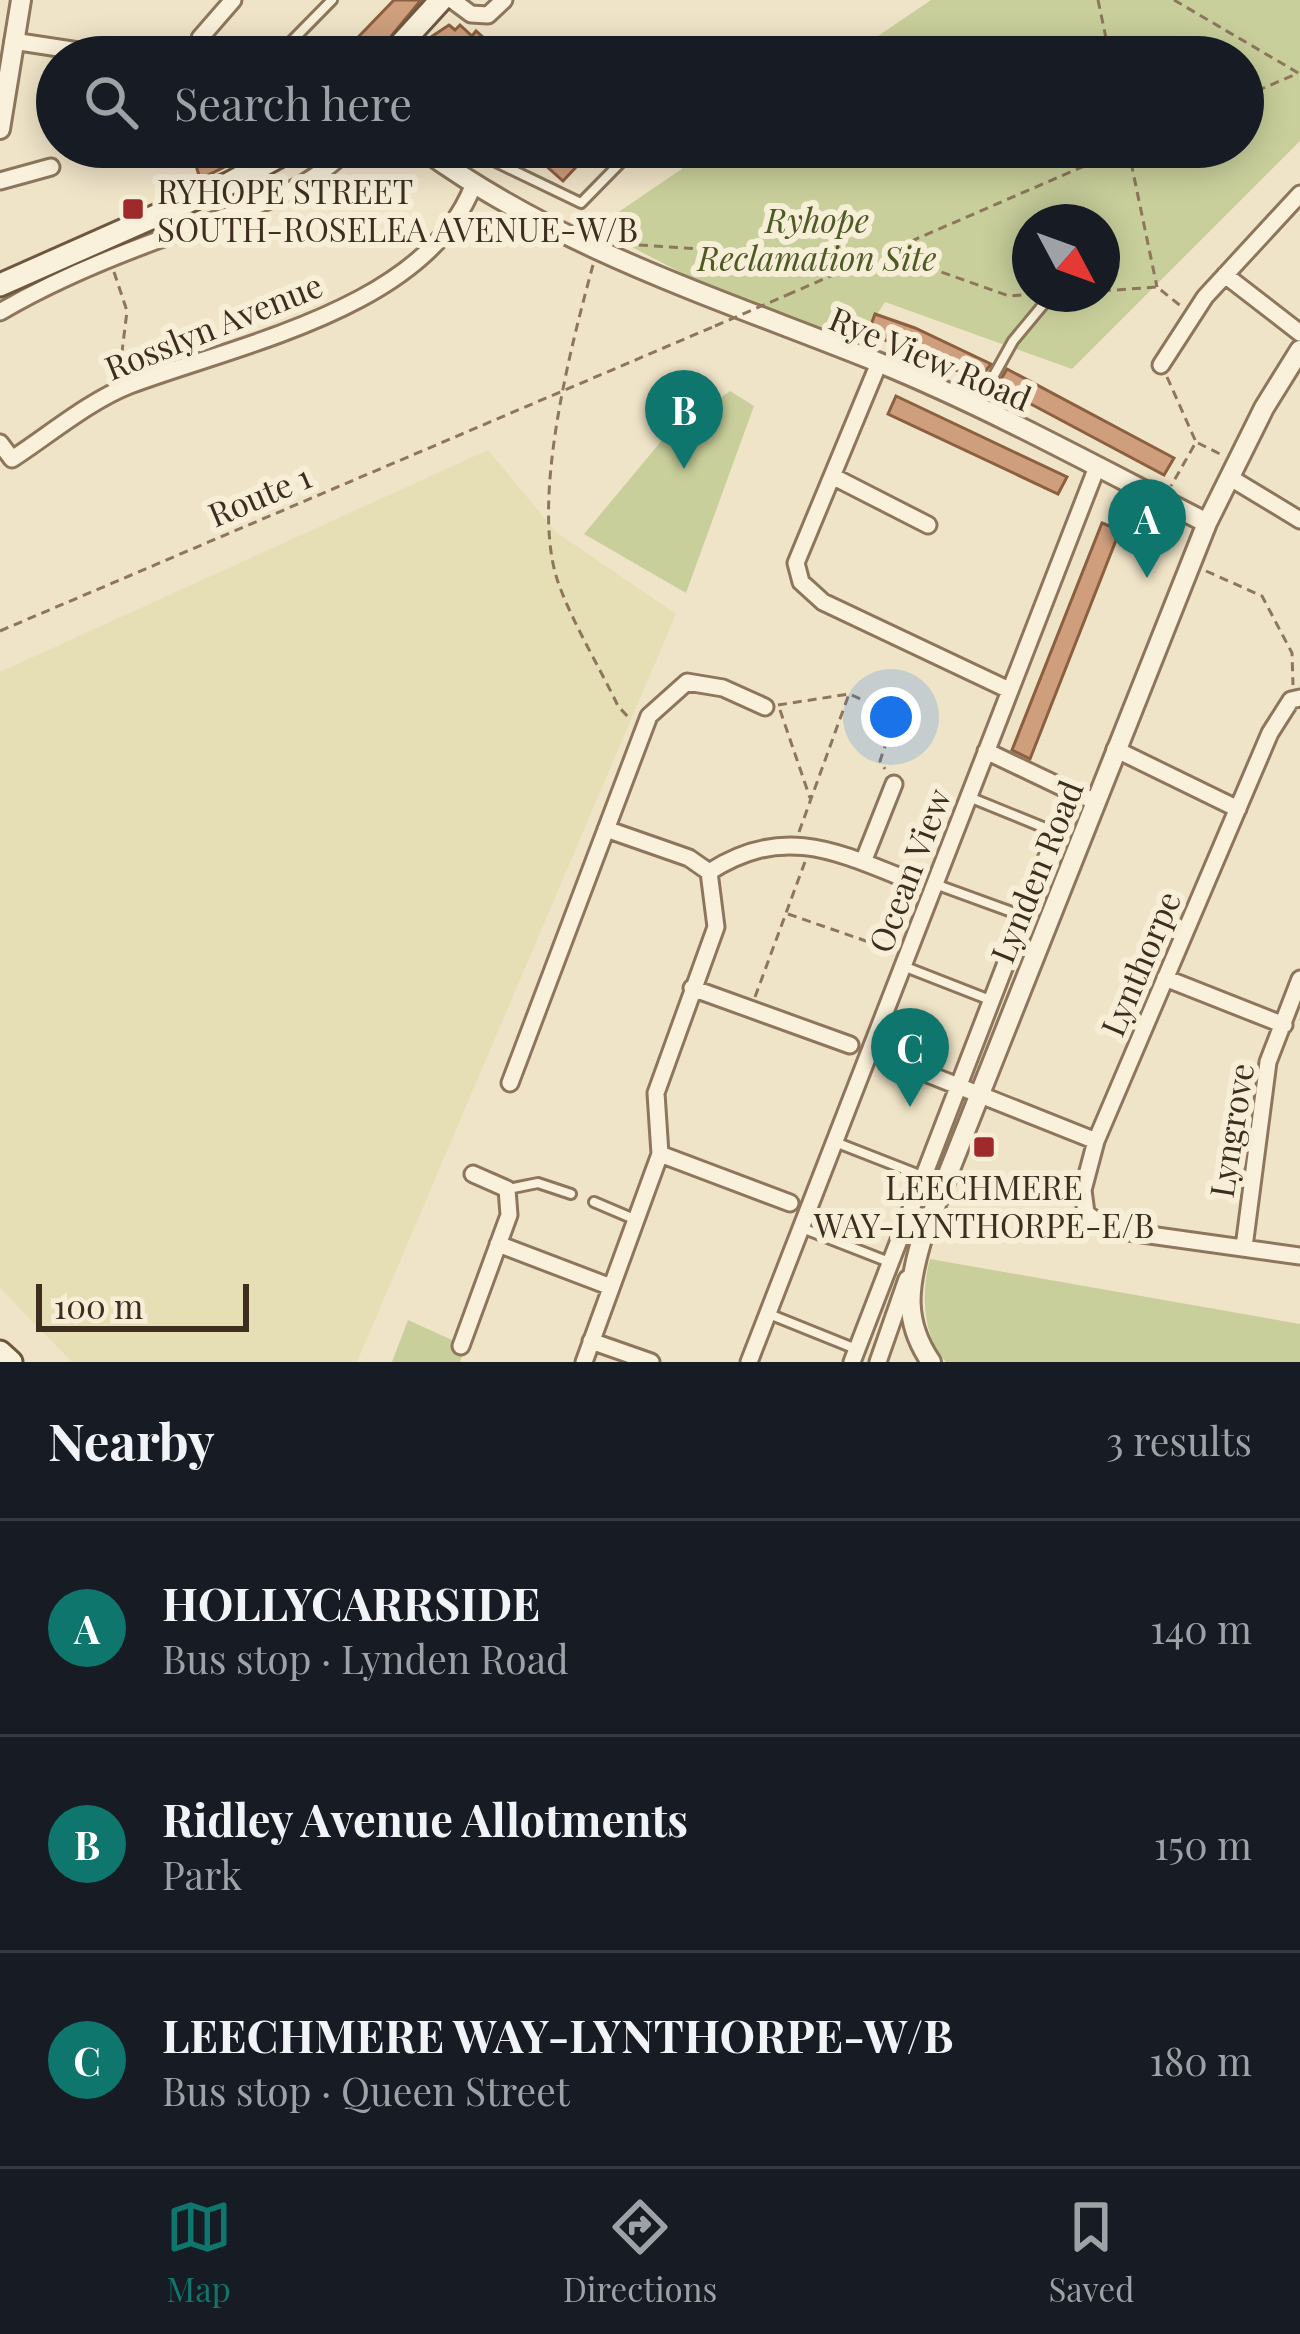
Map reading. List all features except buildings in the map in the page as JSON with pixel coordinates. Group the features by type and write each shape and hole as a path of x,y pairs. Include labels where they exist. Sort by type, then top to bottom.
{"main road":[{"path":"408,36 441,0"},
{"path":"0,285 259,168"},
{"path":"0,1352 11,1362"}],"street":[{"path":"0,127 4,73 21,0"},
{"path":"202,36 233,0"},
{"path":"452,0 471,14 488,15 504,0"},
{"path":"14,41 36,44"},
{"path":"0,181 47,168"},
{"path":"0,311 110,259 277,201 328,168"},
{"name":"Rye View Road","path":"449,168 473,186 602,247 622,264 978,405 1207,523"},
{"name":"Rosslyn Avenue","path":"0,443 6,465 133,385 261,343 377,290 430,246 465,206 473,186"},
{"path":"1161,365 1225,275 1300,194"},
{"path":"1225,275 1300,334"},
{"name":"Lynden Road","path":"931,1362 908,1315 908,1286 921,1242 1207,523 1300,350"},
{"path":"879,363 796,563 801,582 823,602 1009,690"},
{"name":"Ocean View","path":"749,1362 1097,467"},
{"path":"1232,470 1300,520"},
{"path":"834,476 928,525"},
{"path":"510,1083 649,716 687,682 723,688 771,706"},
{"name":"Lynthorpe","path":"1297,698 1270,733 1096,1141 1083,1190 1086,1213 1107,1229 1300,1256"},
{"path":"1115,749 1238,809"},
{"path":"986,751 1096,801"},
{"path":"863,862 894,784"},
{"path":"855,1356 1072,792"},
{"path":"584,1362 659,1154 656,1093 716,927 709,872 688,857 606,830"},
{"path":"709,872 739,853 803,846 908,880"},
{"name":"Lyngrove","path":"1165,978 1284,1024"},
{"name":"Lyngrove","path":"1244,1246 1268,1062 1300,979"},
{"path":"692,988 850,1045"},
{"path":"870,1051 1096,1141"},
{"path":"659,1154 790,1203"},
{"path":"460,1346 509,1215 507,1190 473,1174"},
{"path":"878,1362 921,1242"},
{"path":"498,1244 611,1287"},
{"path":"591,1341 651,1362"}],"lane":[{"path":"297,36 332,0"},
{"path":"508,168 581,203 615,168"},
{"path":"978,405 1013,341 1037,312"},
{"path":"968,796 1056,832"},
{"path":"934,883 1024,916"},
{"path":"904,960 991,1001"},
{"path":"835,1142 922,1177"},
{"path":"507,1190 538,1183 572,1194"},
{"path":"594,1202 635,1219"},
{"path":"801,1228 890,1262"},
{"path":"768,1314 855,1356"}],"path":[{"path":"1098,0 1106,36"},
{"path":"1174,0 1236,36"},
{"path":"1264,53 1299,73"},
{"path":"1264,88 1299,73"},
{"path":"644,732 618,706 558,580 549,532 562,393 602,247 868,260 1080,168"},
{"path":"1132,168 1157,287 1192,316"},
{"path":"885,253 1012,296"},
{"path":"110,259 127,311 122,352 133,385"},
{"name":"Route 1","path":"0,632 868,260"},
{"path":"1120,290 1157,287"},
{"path":"1161,365 1196,442 1232,470"},
{"path":"1162,500 1196,442"},
{"path":"1190,564 1262,596 1292,653 1297,698"},
{"path":"751,1009 786,913 810,799 849,694"},
{"path":"810,799 771,706 849,694 896,714 880,761 894,784"},
{"path":"786,913 904,960"}],"shaded area":[{"path":"488,450 556,532 676,614 357,1362 72,1362 0,1288 0,672"}],"green space":[{"name":"Ryhope Reclamation Site","path":"931,0 1300,0 1300,141 1072,369 885,302 852,353 792,330 595,228 683,168 1264,168 1264,36 878,36"},
{"path":"730,391 754,406 686,593 584,534 663,439"},
{"path":"930,1259 1300,1324 1300,1362 946,1362 928,1326 925,1285"},
{"path":"408,1320 452,1340 453,1349 463,1353 460,1362 392,1362"}],"place":[{"name":"RYHOPE STREET SOUTH-ROSELEA AVENUE-W/B","path":"133,209"},
{"name":"Ridley Avenue Allotments","path":"684,469"},
{"name":"HOLLYCARRSIDE","path":"1147,578"},
{"name":"LEECHMERE WAY-LYNTHORPE-W/B","path":"910,1107"},
{"name":"LEECHMERE WAY-LYNTHORPE-E/B","path":"984,1147"}]}
